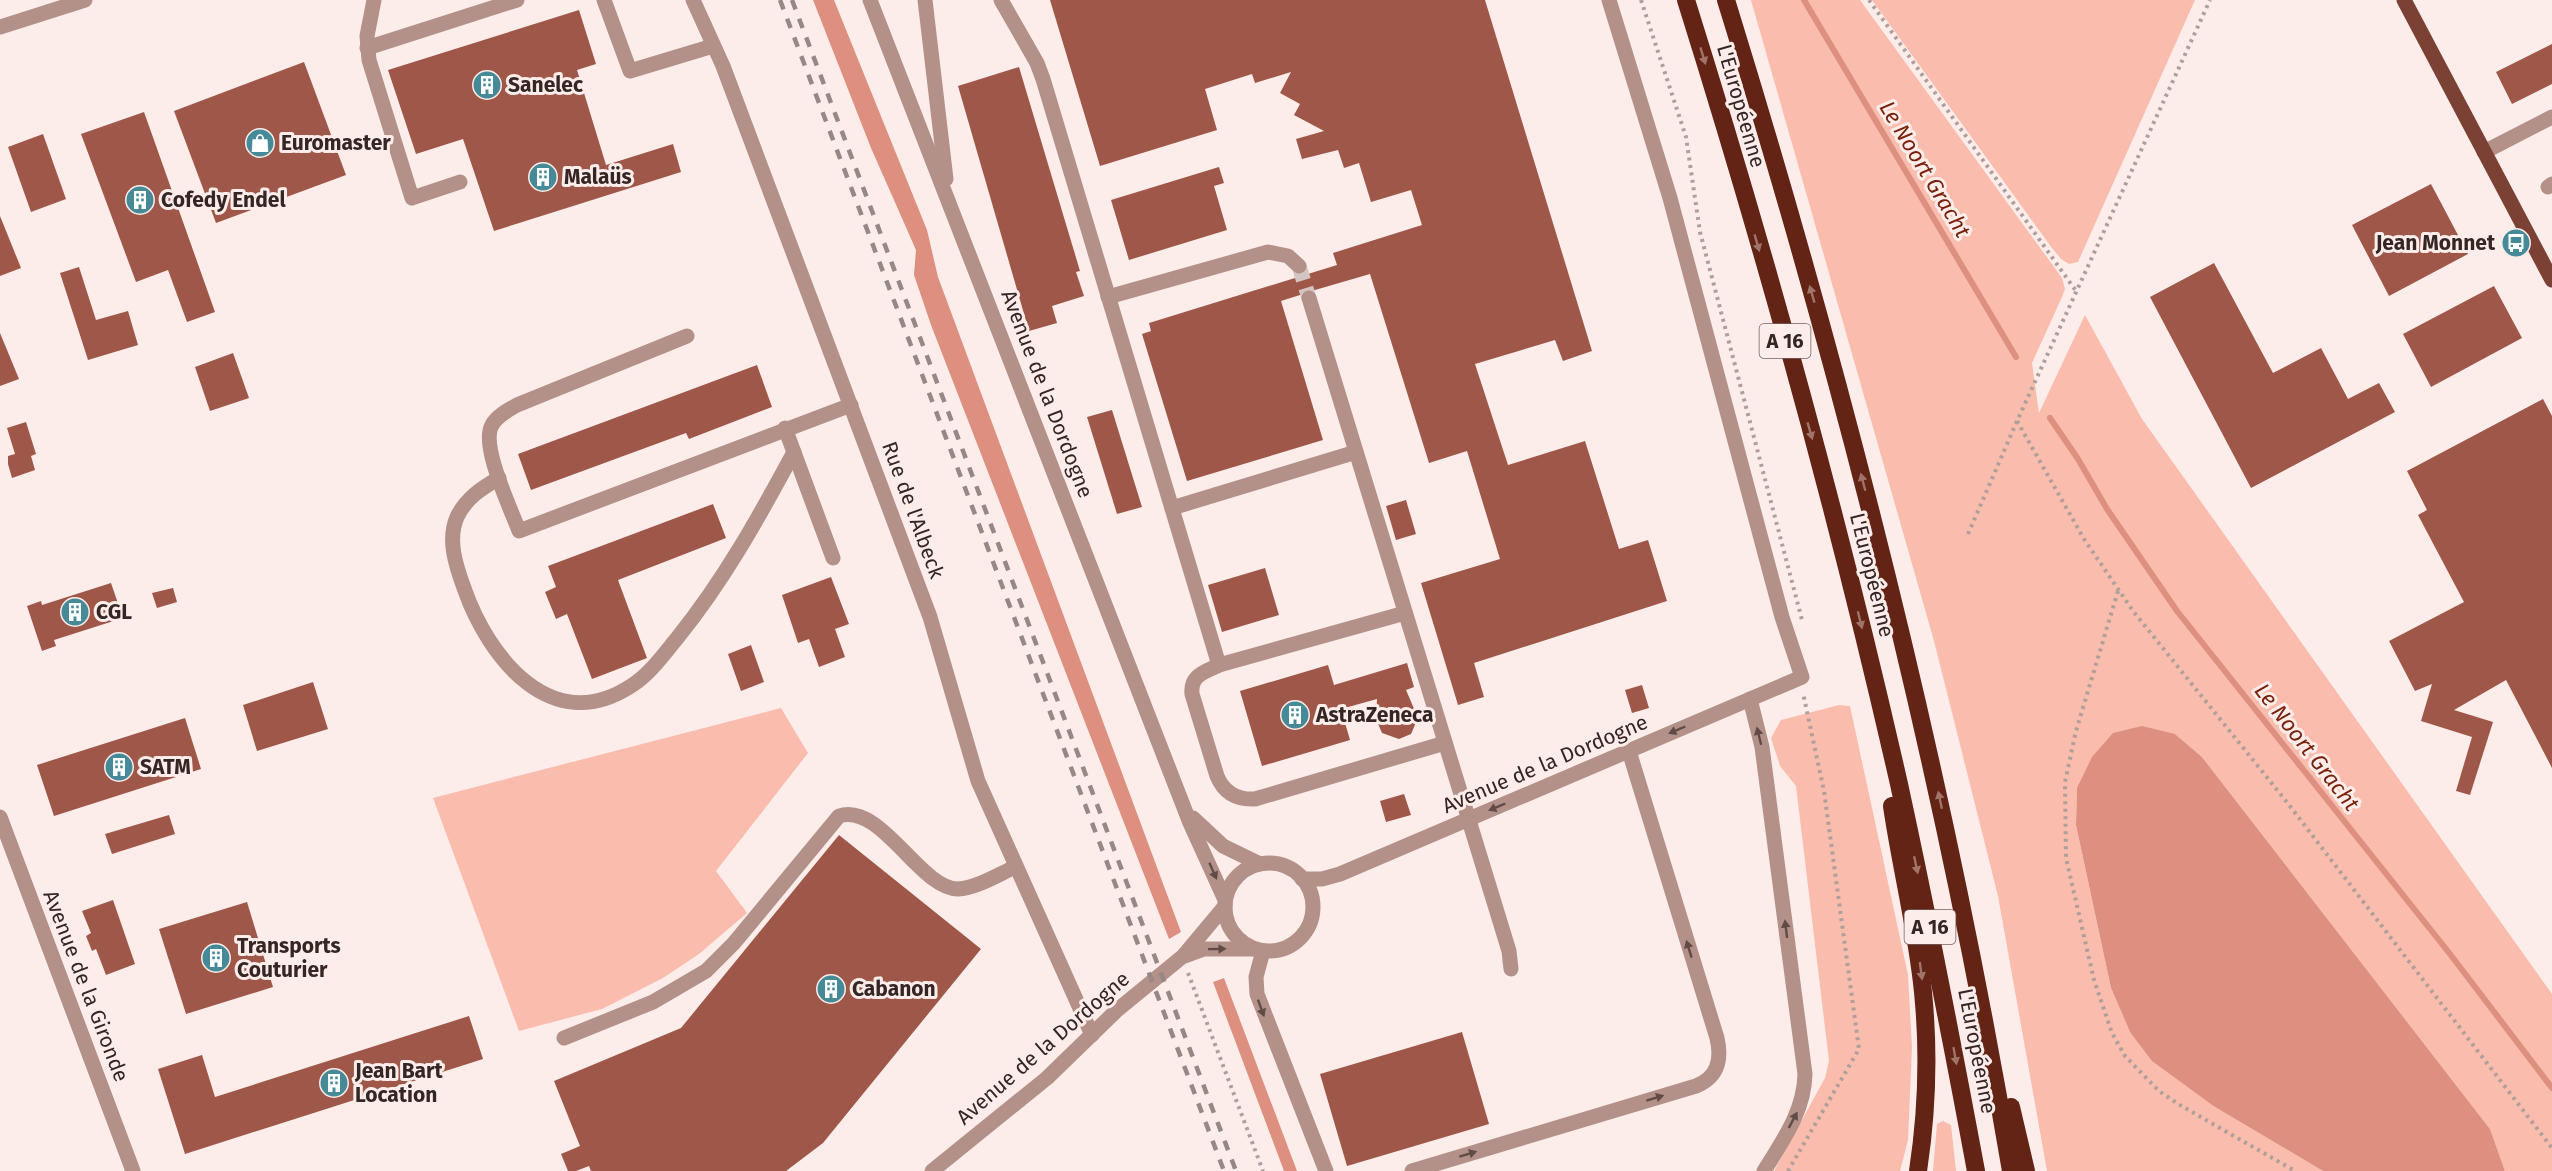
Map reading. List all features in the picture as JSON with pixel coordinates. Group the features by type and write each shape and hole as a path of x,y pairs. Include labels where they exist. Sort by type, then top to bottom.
{"highway":[{"name":"L'Européenne","path":"1686,0 1815,446 1876,685 1928,917 1976,1171"},
{"name":"L'Européenne","path":"1726,0 1771,149 1854,445 1910,669 1982,1010 2011,1171"},
{"path":"1876,685 1900,860 1923,993 1926,1078 1924,1123 1918,1171"},
{"path":"1951,857 2026,1171"}],"main road":[{"path":"2404,0 2552,280"}],"street":[{"path":"0,27 86,0"},
{"path":"374,0 367,48 374,81 412,198 460,182"},
{"path":"367,48 517,0"},
{"path":"604,0 630,71 713,46"},
{"name":"Rue de l'Albeck","path":"693,0 713,46 851,405 930,617 975,775 1092,1035"},
{"name":"Avenue de la Dordogne","path":"870,0 1190,823 1225,903 1182,957 1116,1011 1042,1083 932,1171"},
{"path":"925,0 949,200"},
{"path":"1001,0 1037,63 1043,79 1219,666"},
{"name":"Avenue de la Dordogne","path":"1302,879 1322,879 1340,874 1802,676 1782,617 1671,198 1609,0"},
{"path":"2484,152 2552,117"},
{"path":"1108,297 1268,252 1288,256 1299,266"},
{"path":"1309,298 1509,951 1511,969"},
{"path":"687,336 517,405 501,415 491,426 488,441 519,531 785,428 851,405"},
{"path":"785,428 833,558"},
{"path":"500,478 470,498 454,527 453,550 466,593 487,638 515,674 531,687 553,697 585,701 608,697 630,687 648,673 667,651 726,573 794,452"},
{"path":"1172,508 1356,452"},
{"path":"1405,613 1219,666 1196,676 1192,685 1192,693 1219,782 1228,792 1238,798 1262,798 1445,743"},
{"path":"1750,699 1762,747 1805,1074 1800,1107 1764,1171"},
{"path":"1412,1171 1696,1086 1715,1072 1719,1052 1717,1038 1629,751"},
{"name":"Avenue de la Dordogne","path":"1183,803 1195,821 1211,837 1231,852 1260,864"},
{"path":"564,1038 653,1002 705,971 734,943 839,816 850,814 867,819 936,879 956,889 1016,867"},
{"name":"Avenue de la Gironde","path":"0,817 133,1171"},
{"path":"1260,864 1283,866 1302,879 1309,889 1313,907 1306,931 1298,940 1276,951 1259,950 1234,935 1228,924 1225,903 1235,879 1249,868 1260,864"},
{"name":"Avenue de la Dordogne","path":"1182,957 1204,949 1259,950"},
{"path":"1259,950 1256,976 1257,994 1326,1171"}],"path":[{"path":"1869,0 2077,292"},
{"path":"1968,534 2017,421 2210,0"},
{"path":"2017,421 2084,539 2118,590 2286,801 2552,1148"},
{"path":"2118,590 2076,731 2065,782 2066,858 2094,980 2112,1033 2121,1049 2159,1091 2295,1171"},
{"path":"1182,957 1263,1171"}],"shaded area":[{"path":"813,0 834,0 927,230 938,277 1181,932 1169,939 931,325 914,275 916,250 871,148"},
{"path":"1751,0 1860,0 2062,278 2065,289 2032,363 2039,413 2085,315 2142,419 2552,994 2552,1171 2505,1171 2490,1129 2202,757 2175,734 2077,788 2076,825 2111,988 2130,1032 2215,1107 2323,1171 2047,1171 1998,896 1934,641"},
{"path":"1872,0 2195,0 2078,262 2069,264 2061,259 2052,248"},
{"path":"1839,705 1850,706 1908,975 1912,1047 1908,1140 1900,1171 1774,1171 1825,1078 1829,1061 1796,786 1780,766 1771,738 1781,720"},
{"path":"781,708 808,753 716,871 747,913 699,954 663,978 602,1009 519,1031 433,798"},
{"path":"2142,726 2175,734 2202,757 2490,1129 2505,1171 2323,1171 2215,1107 2152,1061 2130,1032 2111,988 2076,825 2077,788 2092,757 2113,733"},
{"path":"1224,978 1297,1171 1284,1171 1213,982"},
{"path":"1943,1121 1951,1125 1956,1171 1933,1171 1937,1124"}],"building":[{"path":"1050,0 1485,0 1592,351 1563,361 1555,340 1475,364 1508,465 1585,441 1619,549 1648,540 1667,601 1474,663 1484,697 1458,705 1421,583 1500,559 1467,451 1429,463 1370,274 1315,290 1306,289 1300,295 1281,301 1323,440 1187,481 1142,334 1151,331 1149,323 1337,265 1333,253 1422,225 1411,190 1371,202 1359,163 1344,168 1338,150 1302,159 1296,139 1324,131 1294,115 1300,104 1280,93 1291,72 1255,83 1252,74 1205,89 1217,130 1100,166"},
{"path":"579,10 596,64 577,70 606,165 673,144 681,172 494,231 463,139 416,154 388,70"},
{"path":"2552,44 2552,84 2512,104 2496,72"},
{"name":"Euromaster","path":"304,62 346,175 216,223 174,111"},
{"path":"1019,67 1080,271 1076,272 1084,296 1052,306 1057,323 1029,331 958,86"},
{"name":"Cofedy Endel","path":"144,112 215,312 187,322 168,270 136,282 81,134"},
{"path":"43,134 66,199 31,212 8,147"},
{"path":"1219,167 1224,183 1214,186 1227,230 1129,260 1111,200"},
{"path":"2431,184 2468,254 2389,296 2352,225"},
{"path":"0,216 21,268 0,276"},
{"path":"2214,263 2273,373 2321,348 2348,399 2379,383 2395,412 2251,488 2150,297"},
{"path":"79,267 96,320 128,311 138,345 88,360 60,273"},
{"path":"2494,286 2522,338 2431,387 2403,334"},
{"path":"0,333 19,379 0,386"},
{"path":"233,353 249,398 210,411 195,367"},
{"path":"757,365 772,407 689,439 686,433 531,490 518,454"},
{"path":"2543,399 2552,416 2552,768 2506,680 2454,710 2493,722 2470,795 2456,791 2472,737 2421,721 2432,684 2415,691 2389,641 2464,602 2418,515 2427,510 2407,471"},
{"path":"1112,410 1142,507 1117,514 1087,417"},
{"path":"26,422 36,454 31,456 35,470 12,478 8,456 15,454 7,428"},
{"path":"1406,500 1416,534 1396,540 1386,506"},
{"path":"713,504 726,538 618,580 647,658 592,679 567,614 556,619 545,592 556,587 548,566"},
{"path":"1265,568 1279,615 1222,632 1208,585"},
{"path":"831,577 849,624 835,629 845,657 819,667 809,639 798,643 782,595"},
{"name":"CGL","path":"111,583 123,618 54,640 56,646 42,651 27,606 41,601 42,605"},
{"path":"173,588 177,602 157,608 152,593"},
{"path":"751,645 764,682 741,691 728,654"},
{"name":"AstraZeneca","path":"1407,663 1414,687 1406,690 1418,718 1411,734 1399,739 1382,733 1376,719 1377,699 1341,709 1350,740 1262,766 1240,691 1328,665 1334,685"},
{"path":"313,682 328,729 257,751 243,705"},
{"path":"1642,685 1649,708 1632,713 1625,690"},
{"name":"SATM","path":"185,718 201,769 54,816 37,765"},
{"path":"1404,794 1411,815 1386,822 1380,801"},
{"path":"169,815 175,834 112,854 105,834"},
{"name":"Cabanon","path":"839,835 981,949 823,1143 786,1171 591,1171 589,1166 576,1171 568,1171 561,1154 580,1146 554,1081 681,1028"},
{"path":"113,900 135,964 106,975 96,949 92,951 86,936 91,933 82,911"},
{"name":"Transports Couturier","path":"247,902 273,987 186,1014 159,929"},
{"name":"Jean Bart Location","path":"469,1016 483,1059 185,1154 158,1069 202,1055 215,1097"},
{"path":"1462,1032 1489,1124 1347,1166 1320,1074"}],"waterway":[{"name":"Le Noort Gracht","path":"1804,0 2016,357"},
{"name":"Le Noort Gracht","path":"2050,418 2078,459 2107,509 2177,611 2450,954 2552,1088"}],"tunnel":[{"path":"1299,266 1309,298"}],"railway":[{"path":"780,0 1224,1171"},
{"path":"792,0 1236,1171"}],"place":[{"name":"Sanelec","path":"487,85"},
{"name":"Euromaster","path":"260,143"},
{"name":"Malaüs","path":"543,177"},
{"name":"Cofedy Endel","path":"140,200"},
{"name":"Jean Monnet","path":"2516,243"},
{"name":"CGL","path":"75,612"},
{"name":"AstraZeneca","path":"1295,715"},
{"name":"SATM","path":"119,767"},
{"name":"Transports Couturier","path":"216,958"},
{"name":"Cabanon","path":"831,989"},
{"name":"Jean Bart Location","path":"334,1083"}]}
